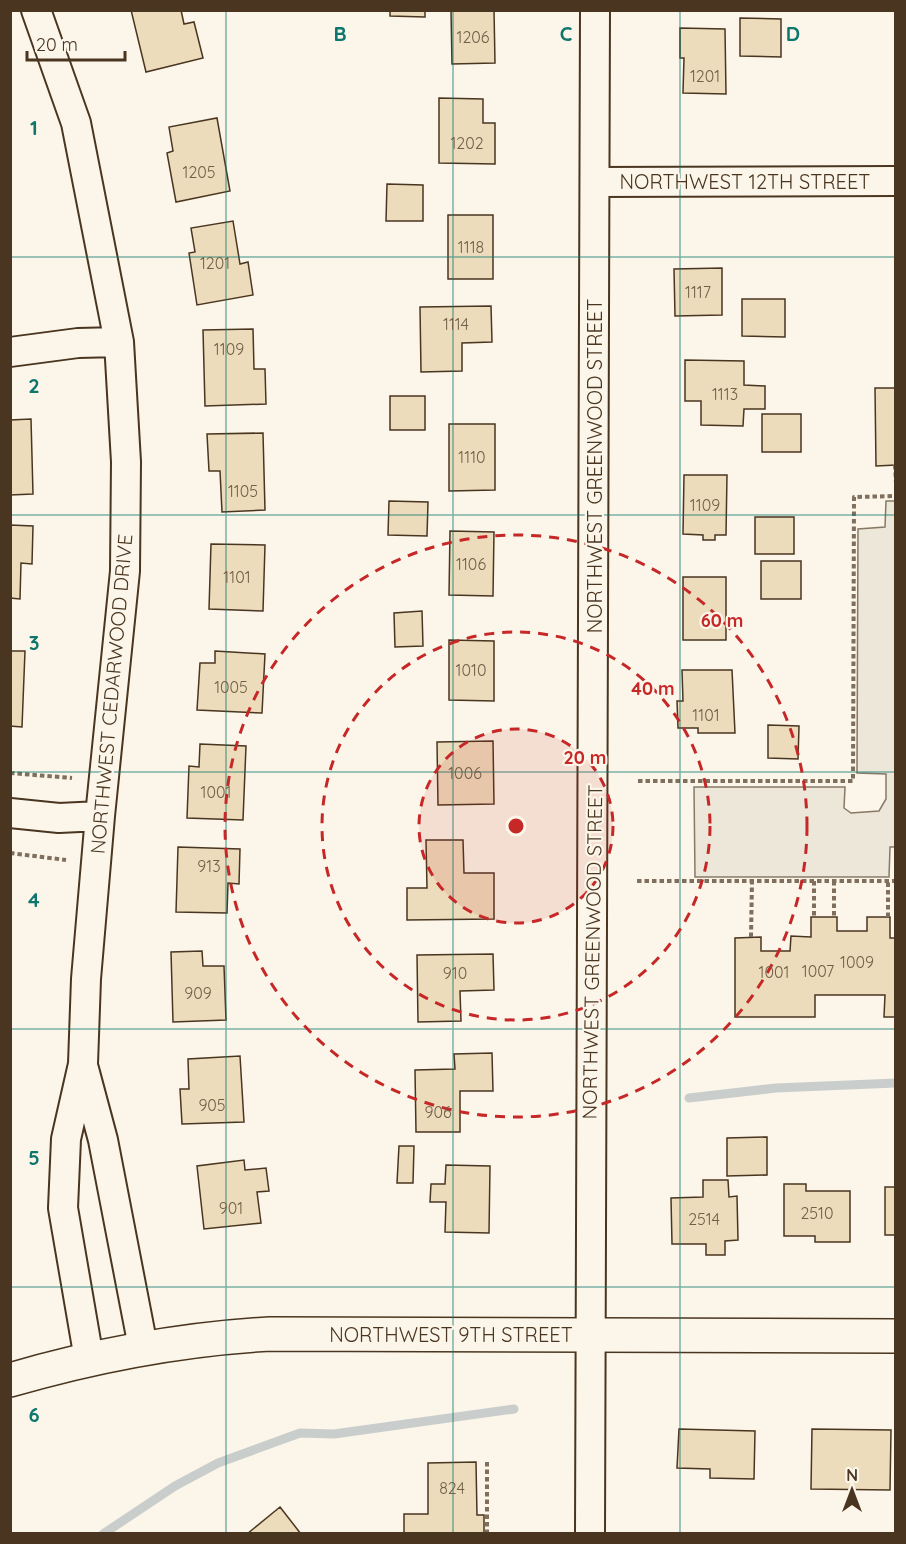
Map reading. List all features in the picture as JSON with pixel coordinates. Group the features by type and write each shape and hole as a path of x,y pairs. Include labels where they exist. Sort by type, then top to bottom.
{"street":[{"name":"NORTHWEST CEDARWOOD DRIVE","path":"36,10 76,123 119,342 126,462 125,571 100,816 85,998 83,1064 66,1139 63,1208 89,1359"},
{"name":"NORTHWEST GREENWOOD STREET","path":"590,1533 595,10"},
{"name":"NORTHWEST 12TH STREET","path":"596,182 896,181"},
{"path":"10,352 78,343 119,342"},
{"path":"10,813 59,818 100,816"},
{"name":"NORTHWEST CEDARWOOD DRIVE","path":"83,1064 103,1140 143,1347"},
{"name":"NORTHWEST 9TH STREET","path":"10,1380 143,1347 209,1338 270,1334 896,1336"}],"path":[{"path":"895,465 896,483"},
{"path":"638,781 853,781 854,497 896,496"},
{"path":"10,773 64,778 104,776"},
{"path":"10,853 96,865"},
{"path":"638,881 896,881"},
{"path":"751,937 752,881"},
{"path":"814,881 814,917"},
{"path":"834,881 834,917"},
{"path":"888,881 888,917"},
{"path":"487,1462 487,1533"}],"shaded area":[{"path":"886,501 896,501 896,847 890,847 889,877 695,877 694,787 845,787 844,808 851,813 879,811 886,799 886,774 857,773 858,529 885,527"}],"building":[{"path":"131,10 181,10 184,24 194,22 203,58 146,72"},
{"path":"390,10 425,10 425,17 390,16"},
{"path":"451,10 494,10 495,63 452,64"},
{"path":"740,18 781,19 781,57 740,56"},
{"path":"680,28 725,29 726,94 683,93 684,58 680,58"},
{"path":"439,98 483,99 483,123 495,123 495,164 439,163"},
{"path":"217,118 230,191 176,202 167,153 173,151 169,127"},
{"path":"387,184 423,185 423,221 386,221"},
{"path":"448,215 493,215 493,279 448,279"},
{"path":"233,221 240,264 248,262 253,295 197,305 189,253 195,252 191,228"},
{"path":"722,268 722,315 675,316 674,269"},
{"path":"742,299 785,299 785,337 742,336"},
{"path":"491,306 492,342 462,343 462,371 421,372 420,307"},
{"path":"253,329 254,369 265,369 266,404 205,406 203,330"},
{"path":"685,360 744,361 744,385 765,386 765,409 744,409 743,426 701,425 701,401 685,401"},
{"path":"875,388 896,388 896,465 876,466"},
{"path":"390,396 425,396 425,430 390,430"},
{"path":"762,414 801,414 801,452 762,452"},
{"path":"31,419 33,494 10,495 10,420"},
{"path":"449,424 495,424 495,490 449,491"},
{"path":"263,433 265,510 222,512 220,471 209,471 207,434"},
{"path":"684,475 727,475 726,535 715,535 715,540 703,540 703,535 683,534"},
{"path":"389,501 428,502 427,536 388,535"},
{"path":"755,517 794,517 794,554 755,554"},
{"path":"10,525 33,526 32,564 21,563 20,599 10,598"},
{"path":"450,531 494,532 493,596 449,595"},
{"path":"211,544 265,545 263,611 209,609"},
{"path":"761,561 801,561 801,599 761,599"},
{"path":"683,577 726,577 726,640 683,640"},
{"path":"422,611 423,646 395,647 394,613"},
{"path":"449,640 494,641 494,701 449,700"},
{"path":"10,651 25,651 22,727 10,726"},
{"path":"215,651 265,654 262,713 197,710 200,663 215,663"},
{"path":"682,670 732,670 735,733 698,733 698,728 678,728 677,701 683,701"},
{"path":"768,725 799,726 798,759 768,758"},
{"path":"493,741 494,804 438,805 437,742"},
{"path":"200,744 246,746 243,820 187,818 189,766 199,767"},
{"path":"426,840 463,840 464,873 494,873 494,919 407,920 407,888 427,888"},
{"path":"178,847 240,849 239,884 228,883 227,913 176,912"},
{"path":"811,917 837,917 837,931 867,931 867,917 890,917 890,938 896,938 896,1017 884,1017 885,995 815,995 815,1017 735,1017 735,938 761,937 761,951 790,951 791,936 811,937"},
{"path":"202,951 203,966 224,966 226,1020 173,1022 171,952"},
{"path":"493,954 494,990 460,991 461,1021 418,1022 417,955"},
{"path":"492,1053 493,1091 460,1091 460,1132 416,1132 415,1070 455,1069 454,1054"},
{"path":"240,1056 244,1122 182,1124 180,1089 189,1089 188,1059"},
{"path":"767,1137 767,1175 727,1176 727,1138"},
{"path":"399,1146 414,1146 413,1183 397,1183"},
{"path":"244,1160 245,1170 266,1168 269,1191 257,1192 261,1223 204,1229 197,1166"},
{"path":"446,1165 490,1166 489,1233 445,1232 446,1202 430,1202 431,1184 445,1184"},
{"path":"703,1180 728,1180 729,1197 737,1196 738,1240 725,1241 725,1255 706,1255 706,1244 672,1244 671,1198 703,1197"},
{"path":"784,1184 806,1184 806,1191 850,1191 850,1242 815,1242 815,1236 784,1236"},
{"path":"885,1187 896,1187 896,1235 885,1235"},
{"path":"679,1429 755,1431 754,1479 710,1478 710,1469 677,1468"},
{"path":"812,1429 891,1430 890,1490 811,1489"},
{"path":"476,1462 477,1515 484,1515 484,1534 404,1534 404,1514 428,1514 428,1463"},
{"path":"280,1507 301,1534 247,1534"}],"waterway":[{"path":"689,1098 776,1088 896,1083"},
{"path":"103,1534 175,1486 218,1463 300,1433 334,1434 514,1409"}]}
